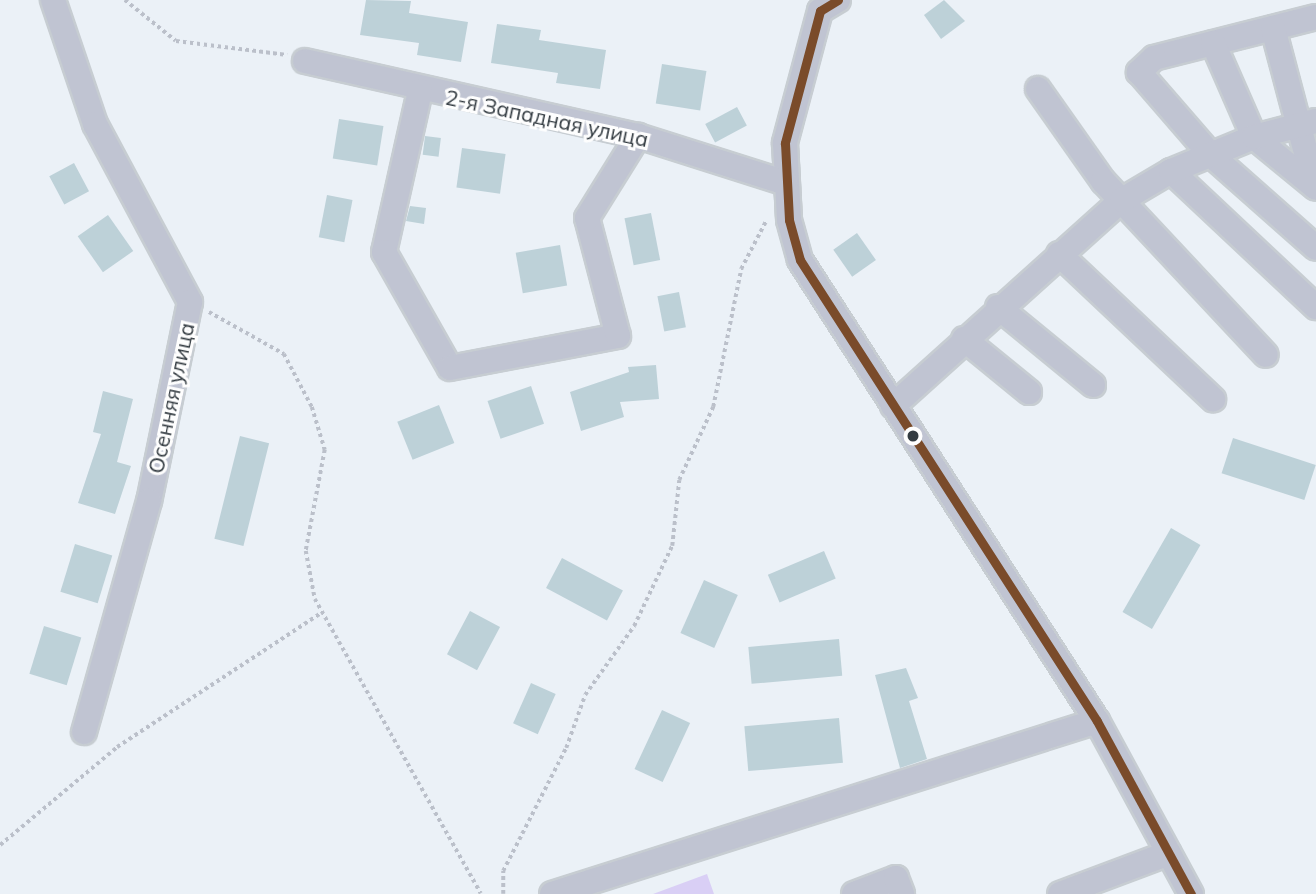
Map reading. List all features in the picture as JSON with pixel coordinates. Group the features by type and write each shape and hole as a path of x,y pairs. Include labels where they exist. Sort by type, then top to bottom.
{"street":[{"name":"Осенняя улица","path":"53,0 95,124 190,302 149,501 84,732"},
{"path":"824,4 792,102 786,183 800,260 1097,721 1191,894"},
{"path":"1316,17 1154,58 1139,72 1211,155 1316,248"},
{"path":"1273,28 1307,123 1316,187"},
{"path":"1213,43 1254,137 1316,187"},
{"name":"2-я Западная улица","path":"305,61 420,91 638,136 786,183"},
{"path":"1038,89 1122,200 1266,355"},
{"path":"420,91 384,252 450,368 618,336 587,218 638,136"},
{"path":"893,406 998,307 1122,200 1171,171 1254,137 1307,123"},
{"path":"1171,171 1316,307"},
{"path":"1059,254 1213,399"},
{"path":"998,307 1093,384"},
{"path":"964,339 1029,392"},
{"path":"552,894 1097,721"},
{"path":"1060,894 1169,853"},
{"path":"855,894 896,878 902,894"}],"path":[{"path":"125,0 176,41 305,61"},
{"path":"503,894 503,871 566,748 585,695 634,626 672,546 679,480 723,372 741,269 786,183"},
{"path":"190,302 284,354 312,407 325,450 306,551 321,613 481,894"},
{"path":"0,845 117,747 321,613"}],"shaded area":[{"path":"707,874 714,894 653,894"}],"building":[{"path":"366,0 411,1 409,13 468,22 461,62 417,55 419,43 360,35"},
{"path":"944,0 965,21 941,39 924,15"},
{"path":"497,24 541,30 539,40 606,50 600,89 556,83 558,73 491,63"},
{"path":"662,64 706,71 700,111 656,104"},
{"path":"737,107 747,126 715,142 705,124"},
{"path":"339,119 383,126 377,166 333,159"},
{"path":"425,136 441,138 439,157 423,155"},
{"path":"462,148 506,154 500,194 456,188"},
{"path":"74,163 89,191 64,204 49,176"},
{"path":"327,195 353,200 344,242 319,237"},
{"path":"410,206 426,208 424,224 406,221"},
{"path":"651,213 660,260 634,265 624,218"},
{"path":"108,215 133,251 103,272 78,236"},
{"path":"857,233 876,260 852,277 833,250"},
{"path":"560,245 567,285 523,293 516,253"},
{"path":"679,292 686,327 664,332 657,296"},
{"path":"656,365 659,399 620,402 624,417 581,431 570,392 629,372 628,367"},
{"path":"531,386 544,424 501,439 488,401"},
{"path":"103,391 133,399 117,462 131,466 115,514 78,503 101,434 93,432"},
{"path":"439,405 454,443 413,460 397,422"},
{"path":"240,436 269,443 243,546 214,539"},
{"path":"1233,438 1316,465 1304,500 1222,473"},
{"path":"1171,528 1200,545 1152,629 1122,612"},
{"path":"75,544 112,555 98,603 60,592"},
{"path":"824,551 836,579 780,602 768,575"},
{"path":"562,558 623,590 607,620 546,588"},
{"path":"704,580 738,595 714,648 680,633"},
{"path":"470,611 500,627 477,670 447,654"},
{"path":"44,626 81,637 67,685 29,674"},
{"path":"839,639 842,676 752,684 748,647"},
{"path":"906,668 918,698 909,701 927,759 900,768 875,675"},
{"path":"531,683 556,694 538,734 513,723"},
{"path":"662,710 690,723 663,782 635,769"},
{"path":"839,718 843,763 748,771 744,726"}],"transit line":[{"path":"838,0 820,11 785,143 789,220 800,260 1097,721 1191,894"}]}
